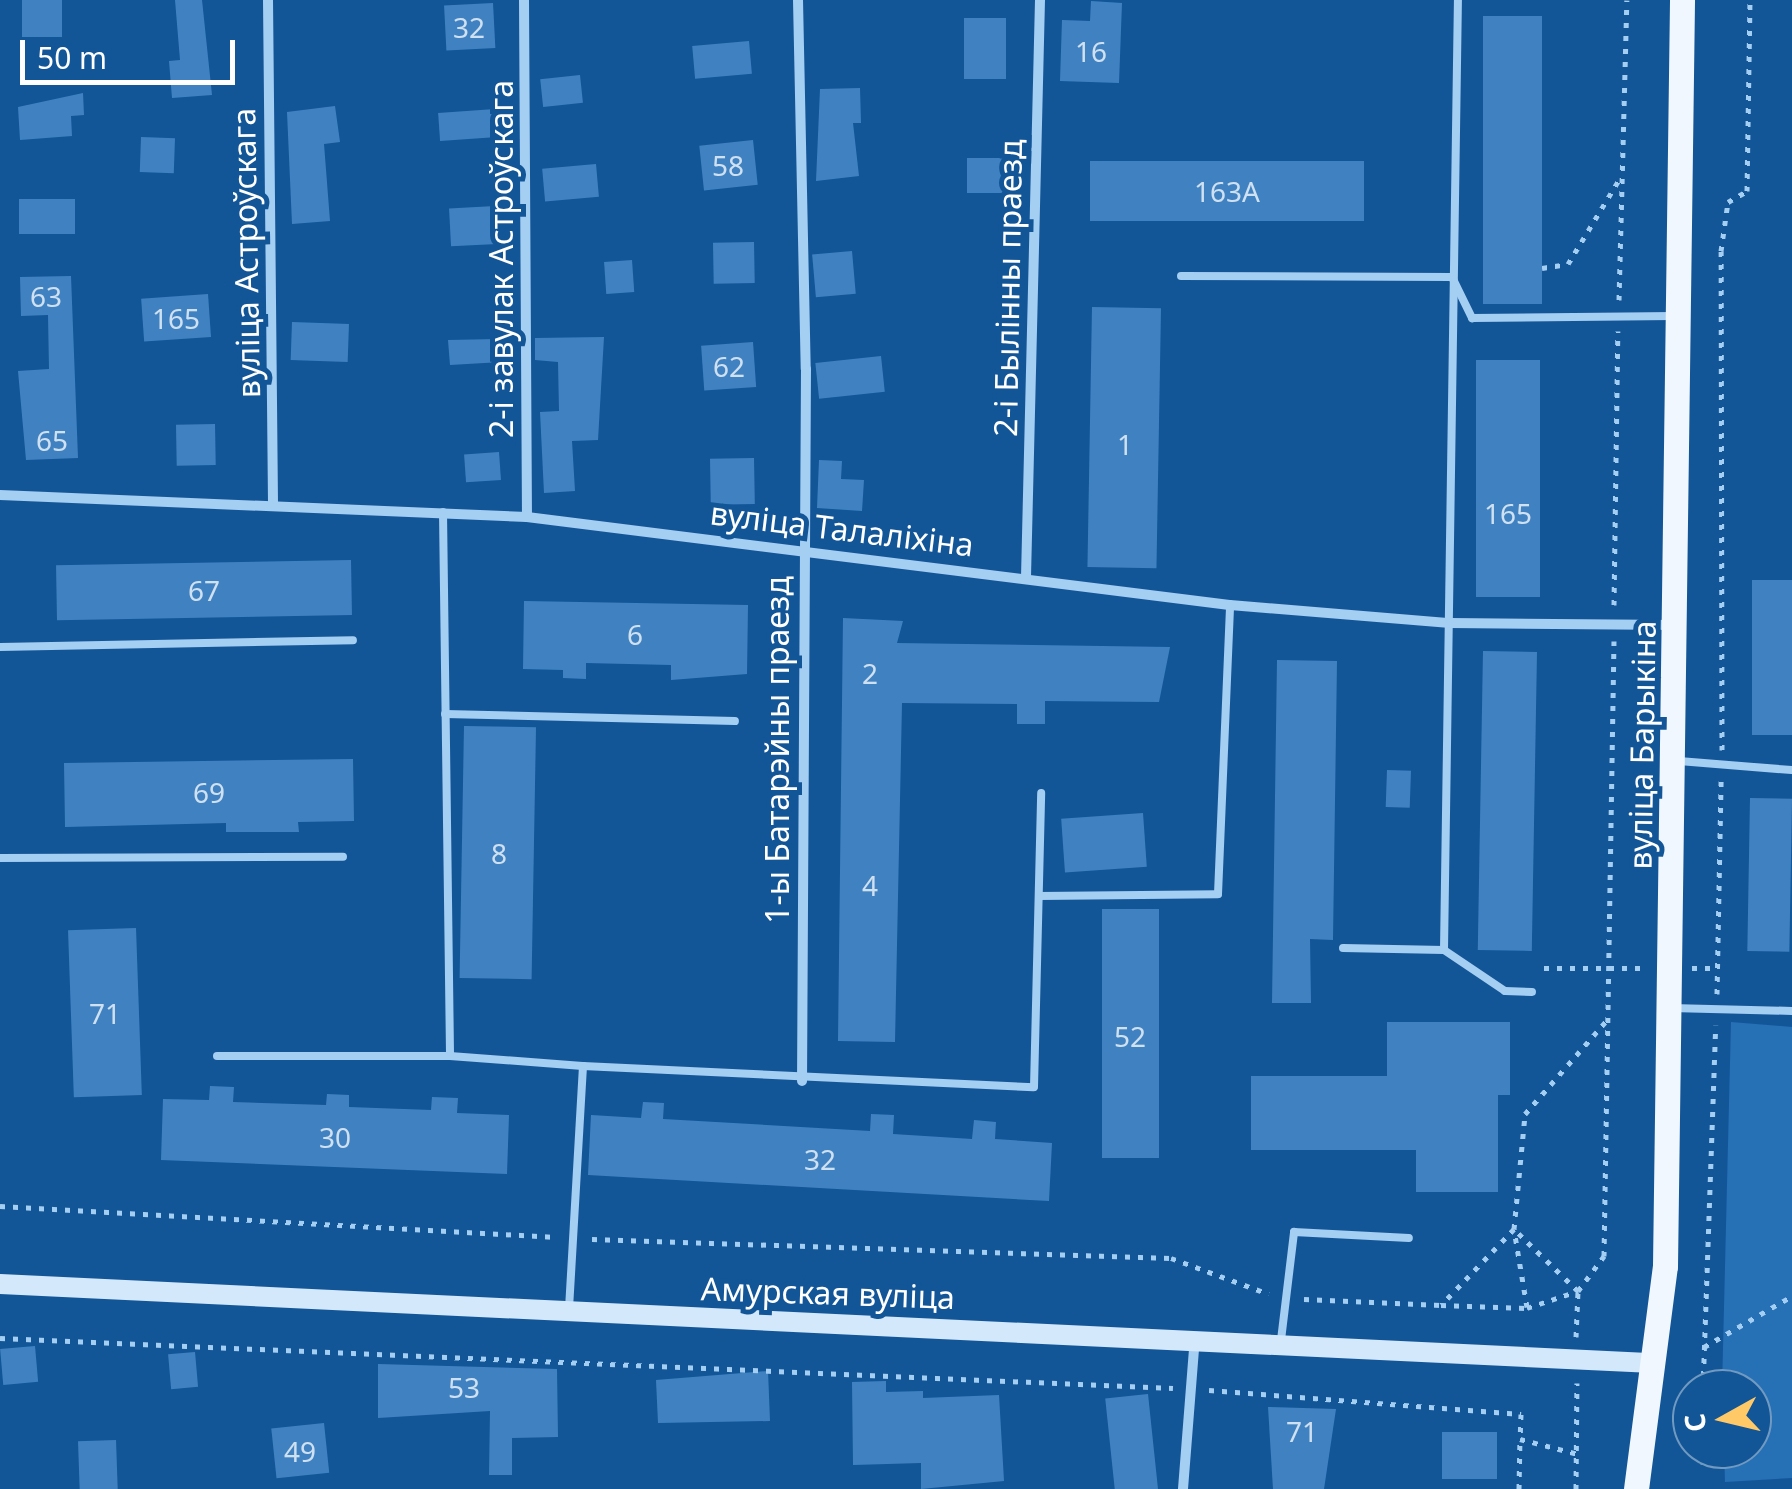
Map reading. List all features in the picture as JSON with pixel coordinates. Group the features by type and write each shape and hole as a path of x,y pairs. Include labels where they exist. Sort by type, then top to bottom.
{"main road":[{"name":"вуліца Барыкіна","path":"1638,1488 1666,1266 1682,0"}],"street":[{"name":"вуліца Астроўскага","path":"268,0 273,506"},
{"name":"2-і завулак Астроўскага","path":"524,0 527,517"},
{"name":"1-ы Батарэйны праезд","path":"798,0 802,1081"},
{"name":"2-і Былінны праезд","path":"1026,577 1040,0"},
{"name":"вуліца Талаліхіна","path":"0,495 527,517 1230,605 1450,622 1676,625"},
{"name":"Амурская вуліца","path":"0,1284 569,1314 1281,1340 1653,1362"},
{"path":"1183,1489 1194,1389 1195,1337"}],"lane":[{"path":"1444,950 1458,0"},
{"path":"1181,276 1452,277"},
{"path":"1452,277 1472,318 1678,316"},
{"path":"443,512 450,1056"},
{"path":"1039,896 1218,894 1230,605"},
{"path":"0,648 353,640"},
{"path":"445,714 735,721"},
{"path":"1674,760 1722,768 1792,770"},
{"path":"217,1056 450,1056 802,1081 1034,1087 1041,792"},
{"path":"0,858 343,857"},
{"path":"1343,948 1444,950 1505,991 1532,992"},
{"path":"1671,1008 1792,1011"},
{"path":"569,1314 583,1066"},
{"path":"1281,1340 1282,1298 1294,1232 1408,1238"}],"path":[{"path":"1576,1489 1582,1454 1575,1356 1578,1291 1604,1256 1618,317 1627,0"},
{"path":"1704,1369 1722,768 1721,251 1728,202 1748,191 1750,0"},
{"path":"1542,268 1568,264 1622,175"},
{"path":"1544,968 1716,968"},
{"path":"1527,1308 1514,1229 1525,1114 1608,1019"},
{"path":"0,1206 574,1238 1171,1258 1282,1298 1527,1308 1578,1291"},
{"path":"1514,1229 1578,1291"},
{"path":"1441,1304 1514,1229"},
{"path":"1704,1347 1792,1296"},
{"path":"0,1338 1194,1389 1521,1414 1520,1489"},
{"path":"1520,1439 1582,1454"}],"shaded area":[{"path":"1731,1022 1792,1027 1792,1478 1725,1482 1725,1469 1772,1469 1772,1369 1722,1369"}],"building":[{"path":"22,0 62,0 62,37 22,37"},
{"path":"175,0 202,0 212,95 172,98 169,61 180,60"},
{"path":"1091,1 1122,3 1119,83 1060,81 1062,20 1090,21"},
{"path":"493,3 495,48 446,51 444,6"},
{"path":"1483,16 1542,16 1542,304 1483,304"},
{"path":"964,18 1006,18 1006,79 964,79"},
{"path":"749,41 752,74 695,79 692,46"},
{"path":"580,75 583,103 543,107 540,79"},
{"path":"860,88 861,123 853,123 859,176 816,181 820,89"},
{"path":"83,93 84,115 71,116 72,136 20,140 18,107"},
{"path":"335,106 340,142 324,144 330,221 292,224 287,112"},
{"path":"495,109 497,137 440,141 438,113"},
{"path":"141,137 175,138 174,173 140,172"},
{"path":"753,140 758,185 704,190 699,146"},
{"path":"967,158 1008,158 1008,193 967,193"},
{"path":"1090,161 1364,161 1364,221 1090,221"},
{"path":"596,164 599,197 545,202 542,169"},
{"path":"19,199 75,199 75,234 19,234"},
{"path":"495,206 497,244 451,246 449,208"},
{"path":"754,242 755,283 714,284 713,243"},
{"path":"852,251 856,294 816,297 812,254"},
{"path":"632,260 634,292 606,294 604,262"},
{"path":"71,276 78,458 26,460 18,371 49,369 48,315 21,316 20,277"},
{"path":"208,294 211,337 144,342 141,299"},
{"path":"1092,307 1161,308 1156,568 1087,567"},
{"path":"292,322 349,324 348,362 291,360"},
{"path":"604,337 598,440 572,441 575,491 544,493 540,412 559,411 558,362 535,360 535,338"},
{"path":"517,339 517,361 450,365 448,340"},
{"path":"753,342 756,387 704,391 701,346"},
{"path":"881,356 885,392 819,399 815,363"},
{"path":"1476,360 1540,360 1540,597 1476,597"},
{"path":"215,424 216,465 177,466 176,425"},
{"path":"499,452 501,480 466,482 464,454"},
{"path":"754,458 755,504 711,505 710,459"},
{"path":"819,460 842,461 841,479 864,480 862,511 817,508"},
{"path":"351,560 352,615 57,620 56,565"},
{"path":"1752,580 1792,580 1792,735 1752,735"},
{"path":"524,601 748,605 747,674 671,680 671,665 586,663 586,679 563,678 563,670 523,669"},
{"path":"843,618 903,621 897,643 1170,647 1159,702 1045,701 1045,724 1017,724 1017,704 902,703 895,1042 838,1041"},
{"path":"1483,651 1537,652 1532,951 1478,950"},
{"path":"1277,660 1337,661 1333,940 1310,939 1311,1003 1272,1003"},
{"path":"464,726 536,727 532,979 460,978"},
{"path":"353,759 354,821 298,822 299,832 226,832 226,823 65,827 64,763"},
{"path":"1387,770 1411,771 1410,808 1386,807"},
{"path":"1750,798 1792,799 1789,952 1747,951"},
{"path":"1143,813 1147,867 1065,873 1061,819"},
{"path":"1102,909 1159,909 1159,1158 1102,1158"},
{"path":"136,928 142,1095 74,1097 68,930"},
{"path":"1387,1022 1510,1022 1510,1095 1498,1095 1498,1192 1416,1192 1416,1150 1251,1150 1251,1076 1387,1076"},
{"path":"210,1086 234,1087 233,1102 326,1105 327,1094 349,1095 349,1107 431,1110 432,1097 458,1098 457,1113 509,1115 507,1174 161,1160 163,1099 209,1100"},
{"path":"643,1102 664,1103 663,1119 870,1131 871,1114 894,1115 893,1134 972,1139 974,1120 996,1122 995,1139 1052,1143 1049,1201 588,1175 591,1115 641,1118"},
{"path":"35,1346 38,1382 3,1385 0,1349"},
{"path":"195,1352 198,1387 171,1389 168,1354"},
{"path":"378,1364 557,1369 558,1437 512,1438 512,1475 489,1475 490,1411 378,1418"},
{"path":"768,1371 770,1421 658,1423 656,1380"},
{"path":"886,1381 886,1392 923,1391 923,1398 999,1395 1004,1481 921,1489 921,1463 853,1465 852,1382"},
{"path":"1148,1394 1158,1489 1115,1489 1105,1398"},
{"path":"1268,1407 1336,1409 1324,1489 1273,1489"},
{"path":"324,1423 329,1473 277,1478 271,1429"},
{"path":"1442,1432 1497,1432 1497,1479 1442,1479"},
{"path":"116,1440 118,1489 80,1489 78,1441"}]}
